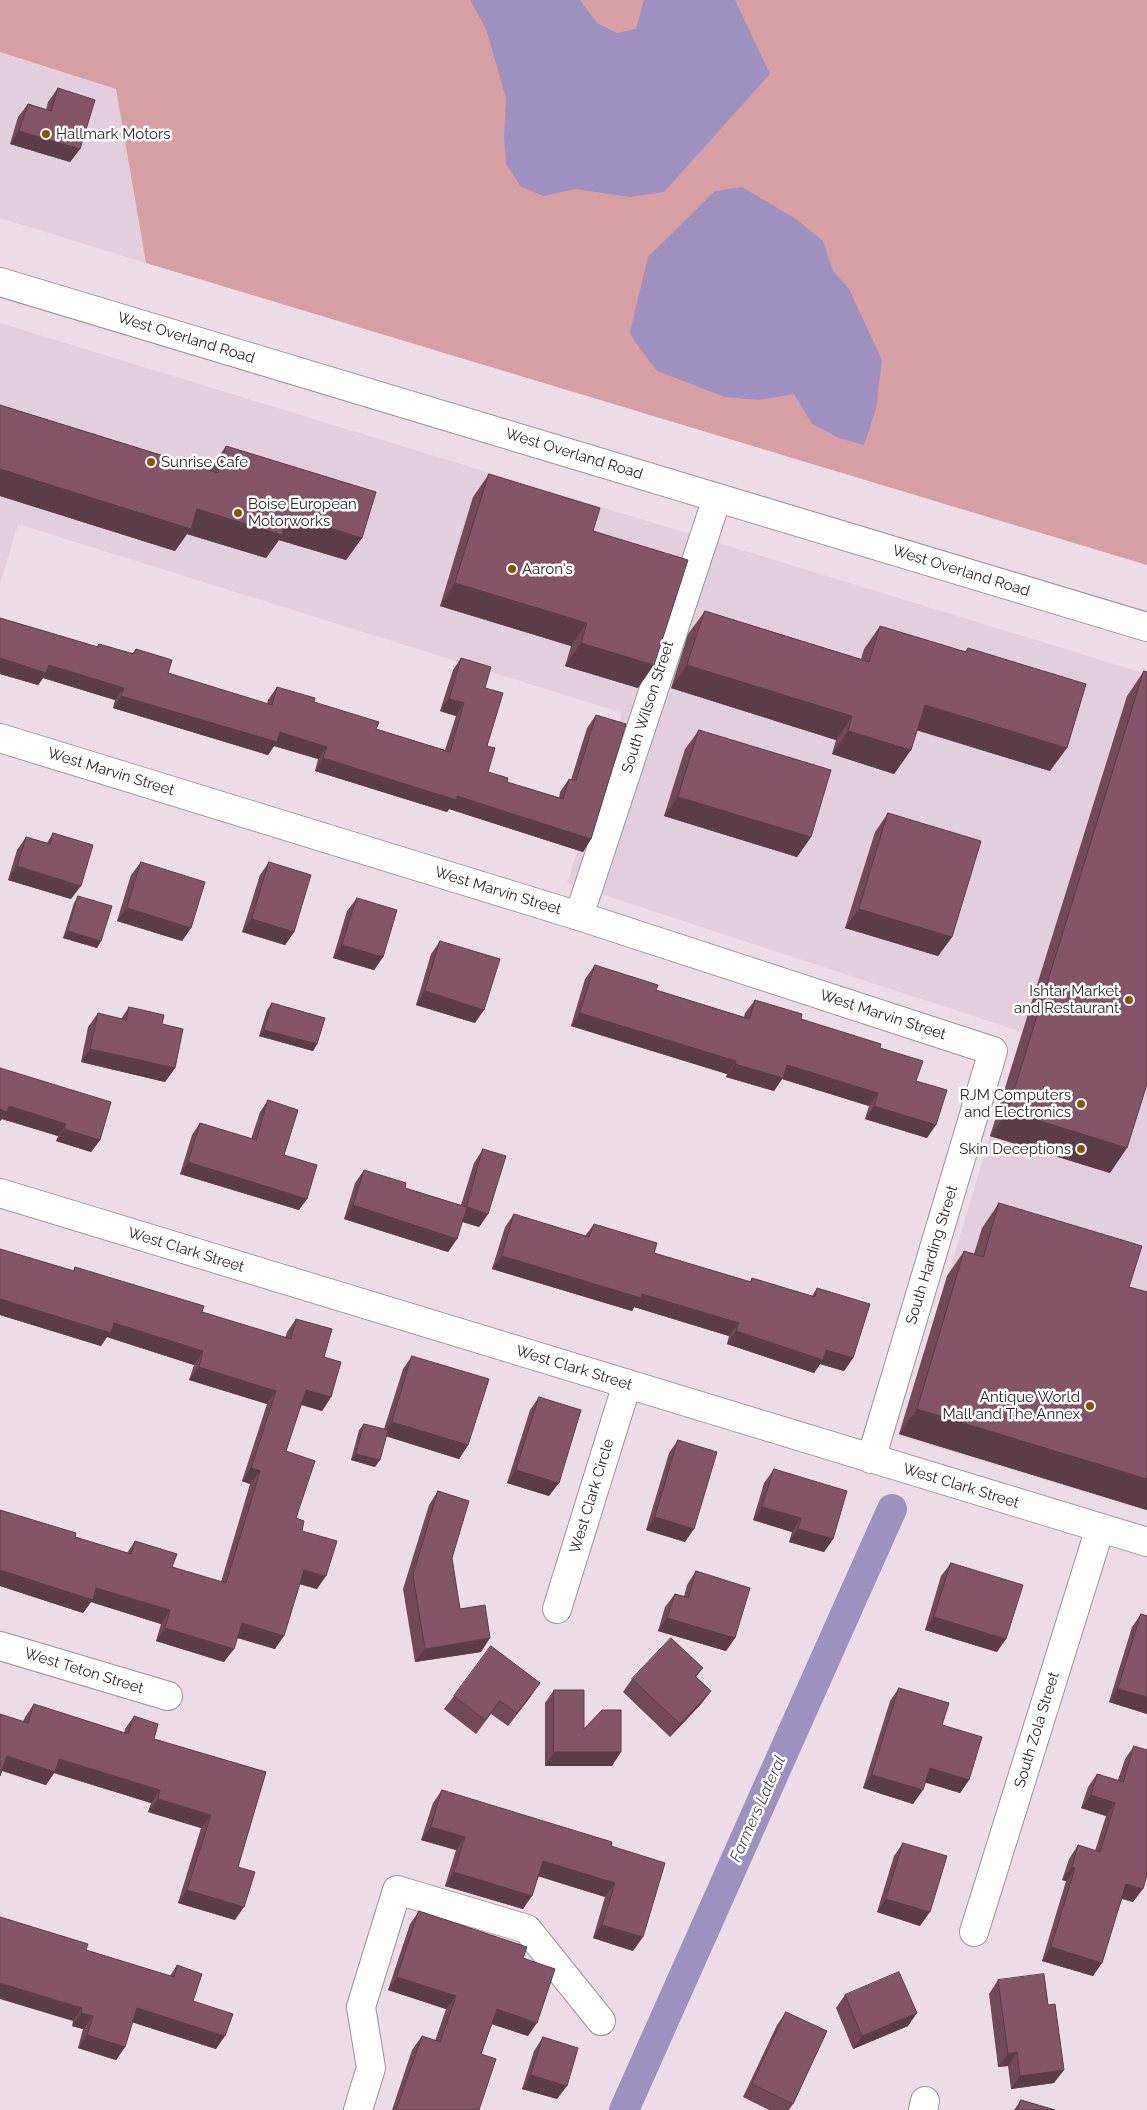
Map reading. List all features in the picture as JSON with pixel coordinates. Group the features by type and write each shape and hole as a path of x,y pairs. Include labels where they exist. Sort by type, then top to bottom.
{"street":[{"name":"West Overland Road","path":"0,282 1147,627"},
{"name":"South Wilson Street","path":"579,916 717,498"},
{"name":"West Marvin Street","path":"0,738 579,916 994,1051"},
{"name":"South Harding Street","path":"871,1459 994,1051"},
{"name":"West Clark Street","path":"0,1193 1147,1542"},
{"name":"West Clark Circle","path":"557,1609 626,1384"},
{"name":"South Zola Street","path":"974,1932 1100,1528"},
{"name":"West Teton Street","path":"0,1646 168,1696"},
{"path":"358,2110 371,2068 361,2007 397,1890 526,1929 601,2021"}],"shaded area":[{"path":"0,0 1147,0 1147,565 146,263 116,89 0,52"},
{"path":"470,0 580,0 597,23 617,33 636,29 644,0 735,0 770,74 664,192 630,197 575,189 544,196 521,187 506,164 504,138 506,98 486,29"},
{"path":"0,52 116,89 146,263 0,218"},
{"path":"742,187 796,219 823,241 833,271 849,289 882,360 876,409 864,445 839,438 812,424 794,394 759,400 725,397 657,371 633,339 630,332 648,257 715,191"},
{"path":"0,323 1147,674 1147,1511 899,1436 1022,1032 567,883 622,713 18,524 0,584"}],"building":[{"path":"58,88 95,100 80,149 19,131 28,104 51,111"},
{"path":"0,405 218,473 226,446 376,492 362,538 288,515 282,535 197,509 191,529 0,469"},
{"path":"489,474 600,508 593,531 688,560 654,665 581,643 587,623 455,583"},
{"path":"705,611 869,662 880,626 966,652 968,648 1086,684 1067,748 925,705 911,750 848,731 852,716 687,665"},
{"path":"0,618 98,647 99,644 134,654 136,649 172,660 168,673 272,705 277,687 315,698 314,702 379,722 376,729 450,752 464,703 449,699 461,658 491,667 485,688 503,693 487,746 495,748 488,772 508,778 507,782 563,799 569,779 576,781 596,715 626,724 591,839 457,796 456,800 323,758 327,747 280,732 277,742 121,696 124,688 49,665 46,673 0,658"},
{"path":"1144,671 1147,672 1147,1084 1127,1148 1008,1111"},
{"path":"699,730 831,770 811,837 678,797"},
{"path":"888,813 981,841 952,937 859,909"},
{"path":"53,833 93,845 81,886 17,866 26,837 50,844"},
{"path":"141,862 205,882 191,928 127,908"},
{"path":"269,862 311,875 294,932 252,919"},
{"path":"78,896 112,906 101,941 68,931"},
{"path":"357,898 397,910 383,957 342,945"},
{"path":"440,941 500,959 484,1010 425,991"},
{"path":"595,965 658,985 656,990 749,1019 755,1000 802,1014 801,1019 881,1044 880,1048 923,1061 916,1081 947,1090 936,1125 874,1106 878,1093 787,1065 783,1078 735,1064 736,1061 580,1013"},
{"path":"272,1003 325,1018 317,1044 264,1030"},
{"path":"129,1007 164,1015 162,1024 183,1029 175,1068 90,1049 98,1013 126,1020"},
{"path":"0,1068 111,1102 100,1140 64,1129 66,1124 9,1106 7,1112 0,1109"},
{"path":"268,1100 298,1110 284,1155 317,1165 307,1199 188,1162 200,1123 256,1140"},
{"path":"483,1149 506,1156 488,1214 467,1207 457,1239 353,1205 364,1170 406,1183 405,1188 466,1207"},
{"path":"999,1203 1142,1246 1129,1287 1147,1292 1147,1479 917,1409 964,1251 983,1257"},
{"path":"514,1214 589,1237 594,1224 657,1243 654,1253 751,1282 752,1278 815,1297 817,1288 870,1304 853,1358 826,1350 823,1360 736,1331 739,1323 642,1294 641,1298 502,1256"},
{"path":"0,1249 74,1271 75,1267 204,1306 202,1312 291,1339 296,1319 332,1329 324,1357 341,1362 331,1397 306,1390 286,1451 315,1461 296,1518 304,1521 302,1531 337,1541 326,1576 304,1570 284,1636 242,1623 234,1649 165,1628 170,1610 96,1588 93,1600 0,1570 0,1510 76,1533 75,1537 131,1554 135,1541 177,1554 172,1567 226,1583 260,1471 251,1468 276,1391 199,1367 203,1351 114,1323 111,1333 0,1299"},
{"path":"412,1356 489,1379 468,1445 392,1422"},
{"path":"539,1397 581,1410 559,1483 516,1470"},
{"path":"364,1424 388,1430 380,1460 356,1454"},
{"path":"678,1440 717,1452 694,1529 655,1517"},
{"path":"774,1469 847,1491 833,1539 798,1529 801,1518 762,1507"},
{"path":"438,1491 469,1501 452,1558 460,1609 485,1605 490,1638 425,1649 413,1576"},
{"path":"951,1563 1023,1585 1006,1639 934,1617"},
{"path":"696,1571 750,1588 735,1638 667,1618 675,1594 688,1598"},
{"path":"1141,1614 1147,1616 1147,1697 1118,1689"},
{"path":"671,1638 703,1668 695,1676 711,1691 680,1724 632,1679"},
{"path":"491,1646 540,1683 517,1713 500,1701 485,1720 454,1696"},
{"path":"899,1688 949,1703 942,1725 982,1737 969,1780 930,1768 923,1790 872,1775"},
{"path":"554,1690 584,1690 584,1729 602,1710 621,1710 621,1752 554,1752"},
{"path":"34,1704 128,1734 134,1716 158,1724 154,1739 266,1772 238,1867 255,1872 244,1907 187,1890 211,1815 158,1799 160,1790 59,1759 55,1772 7,1756 0,1776 0,1714 28,1723"},
{"path":"1134,1746 1147,1750 1147,1875 1143,1889 1126,1884 1102,1963 1051,1947 1075,1868 1072,1867 1078,1845 1100,1852 1115,1803 1091,1795 1097,1774 1123,1782"},
{"path":"442,1790 612,1842 611,1846 665,1863 643,1937 602,1925 615,1883 543,1861 532,1896 454,1872 465,1837 431,1827"},
{"path":"903,1843 947,1856 930,1912 886,1899"},
{"path":"419,1911 527,1947 523,1958 555,1969 537,2023 497,2009 481,2054 496,2059 479,2110 396,2110 422,2036 440,2042 456,1996 397,1977"},
{"path":"0,1917 88,1944 86,1950 174,1977 177,1965 202,1974 193,2001 233,2014 225,2036 137,2008 125,2047 87,2035 93,2016 81,2013 82,2008 0,1983"},
{"path":"899,1972 917,2013 862,2036 845,1995"},
{"path":"1044,1974 1048,2005 1055,2004 1064,2070 1020,2076 1017,2052 1008,2054 998,1980"},
{"path":"786,2012 827,2031 793,2104 752,2084"},
{"path":"543,2037 578,2048 567,2086 531,2075"},
{"path":"1021,2100 1055,2110 1018,2110"}],"waterway":[{"name":"Farmers Lateral","path":"624,2110 892,1509"}],"place":[{"name":"Hallmark Motors","path":"46,134"},
{"name":"Sunrise Cafe","path":"151,462"},
{"name":"Boise European Motorworks","path":"238,513"},
{"name":"Aaron's","path":"512,569"},
{"name":"Ishtar Market and Restaurant","path":"1129,1000"},
{"name":"RJM Computers and Electronics","path":"1081,1104"},
{"name":"Skin Deceptions","path":"1081,1149"},
{"name":"Antique World Mall and The Annex","path":"1090,1406"}]}
